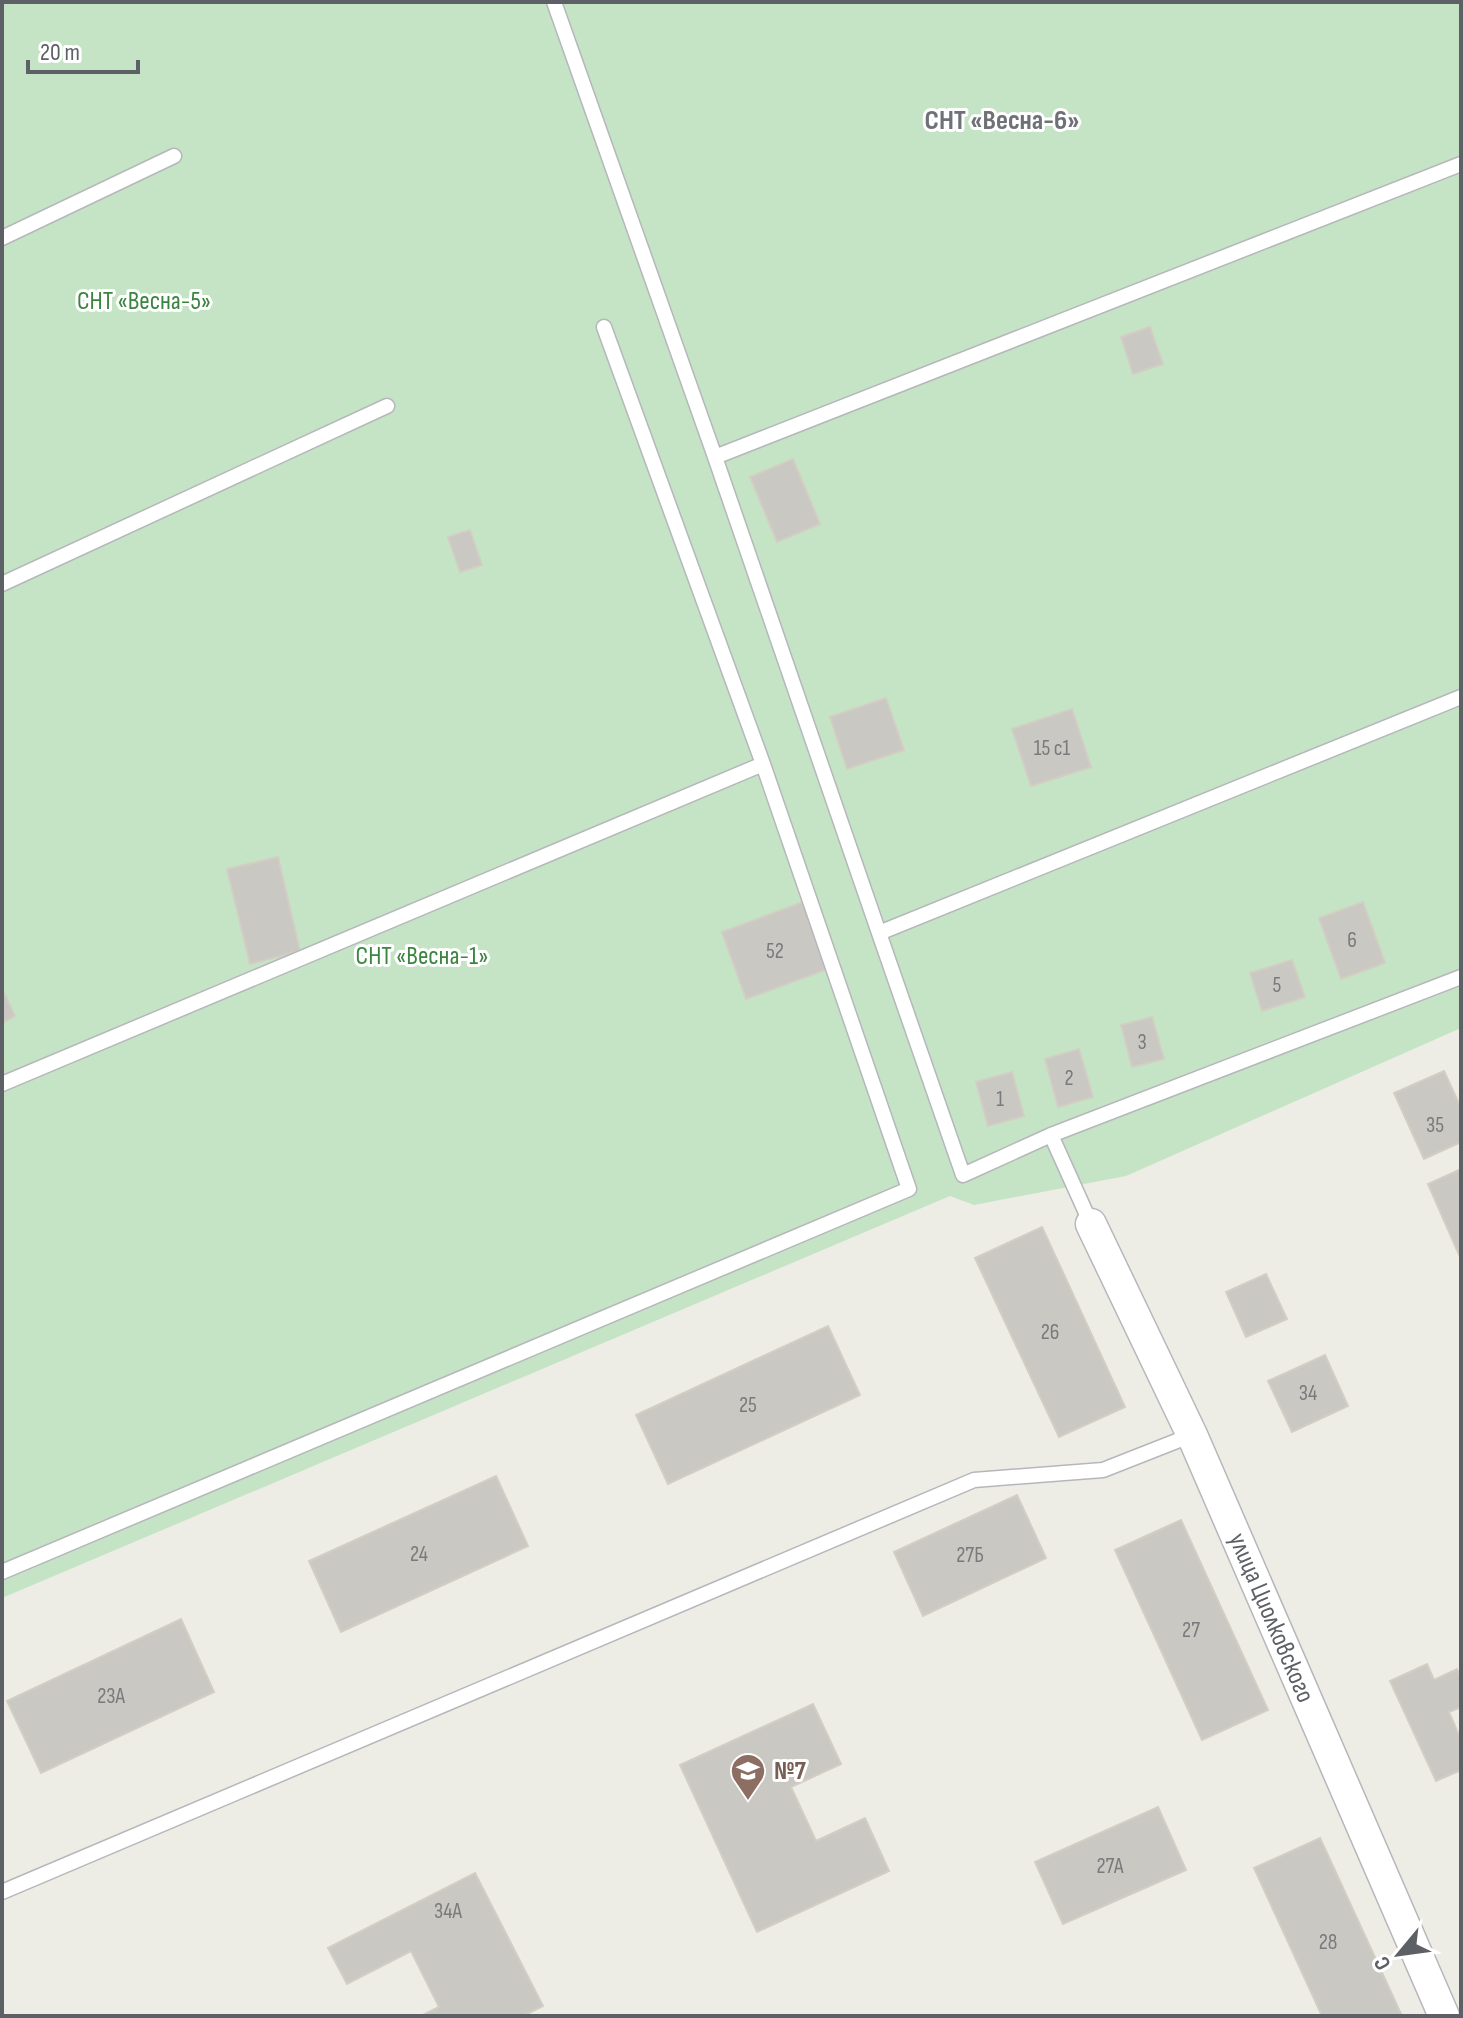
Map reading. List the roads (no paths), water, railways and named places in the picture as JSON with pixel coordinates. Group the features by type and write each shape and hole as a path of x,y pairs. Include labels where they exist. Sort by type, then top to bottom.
{"street":[{"name":"улица Циолковского","path":"1091,1224 1192,1435 1444,2016"}],"lane":[{"path":"554,2 963,1175 1051,1135 1461,977"},
{"path":"2,238 174,156"},
{"path":"715,457 1461,164"},
{"path":"2,1572 909,1189 763,764 604,327"},
{"path":"2,584 387,406"},
{"path":"879,933 1461,697"},
{"path":"2,1084 763,764"},
{"path":"1051,1135 1091,1224"},
{"path":"2,1892 974,1480 1103,1470 1192,1435"}],"place":[{"name":"№7","path":"748,1802"}],"district":[{"name":"СНТ «Весна-6»","path":"1002,120"}],"park label":[{"name":"СНТ «Весна-5»","path":"144,301"},
{"name":"СНТ «Весна-1»","path":"422,956"}]}
